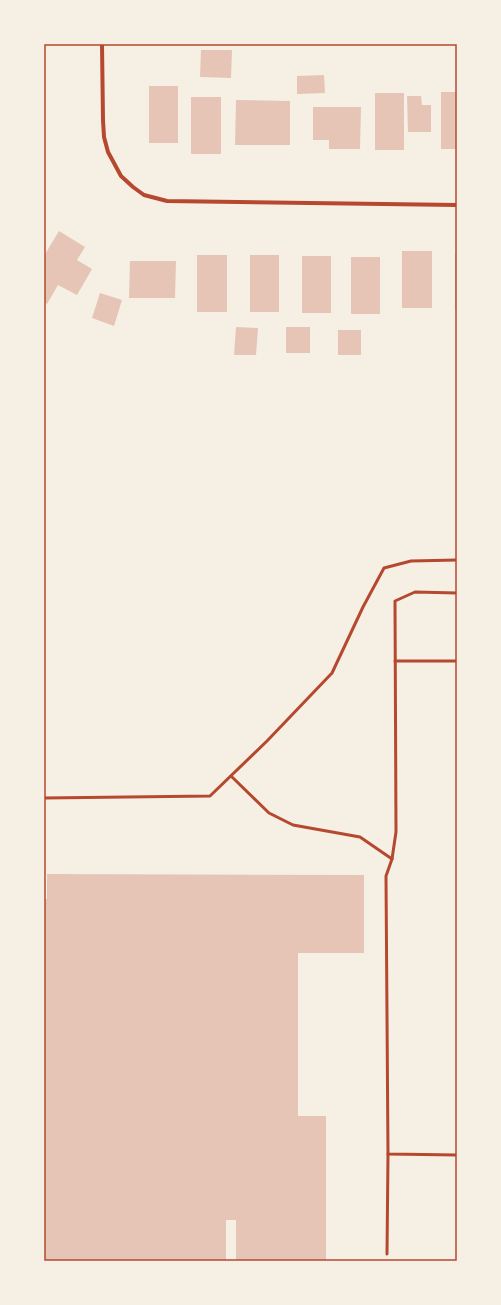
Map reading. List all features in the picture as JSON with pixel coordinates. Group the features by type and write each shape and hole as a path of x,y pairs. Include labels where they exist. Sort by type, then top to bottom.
{"street":[{"path":"102,44 104,137 108,152 121,176 144,195 167,202 457,205"}],"lane":[{"path":"44,798 210,796 267,742 332,673 363,607 384,568 410,561 457,560"},
{"path":"387,1254 388,1154 386,876 392,859 396,832 395,601 415,592 457,593"},
{"path":"395,661 457,661"},
{"path":"231,776 269,813 293,825 360,837 392,859"},
{"path":"388,1154 457,1155"}],"building":[{"path":"201,50 232,50 231,78 200,77"},
{"path":"324,75 325,93 297,94 297,76"},
{"path":"149,86 178,86 178,143 149,143"},
{"path":"441,92 457,92 457,149 441,149"},
{"path":"375,93 404,93 404,150 375,150"},
{"path":"407,96 421,96 422,105 431,105 431,132 408,132"},
{"path":"191,97 221,97 221,154 191,154"},
{"path":"236,100 290,101 290,145 235,145"},
{"path":"313,107 361,107 360,149 329,149 329,140 313,140"},
{"path":"59,231 85,247 77,260 92,269 77,295 58,285 47,304 44,302 44,256"},
{"path":"402,251 432,251 432,308 402,308"},
{"path":"455,254 457,254 457,310 455,310"},
{"path":"197,255 227,255 227,312 197,312"},
{"path":"250,255 279,255 279,312 250,312"},
{"path":"302,256 331,256 331,313 302,313"},
{"path":"351,257 380,257 380,314 351,314"},
{"path":"130,261 176,261 175,298 129,298"},
{"path":"100,293 122,300 114,326 92,318"},
{"path":"236,327 258,328 256,355 234,355"},
{"path":"286,327 310,327 310,353 286,353"},
{"path":"338,330 361,330 361,355 338,355"},
{"path":"47,874 364,875 364,953 298,953 298,1116 326,1116 326,1261 236,1261 236,1220 226,1220 226,1261 44,1261 44,899 47,899"}]}
